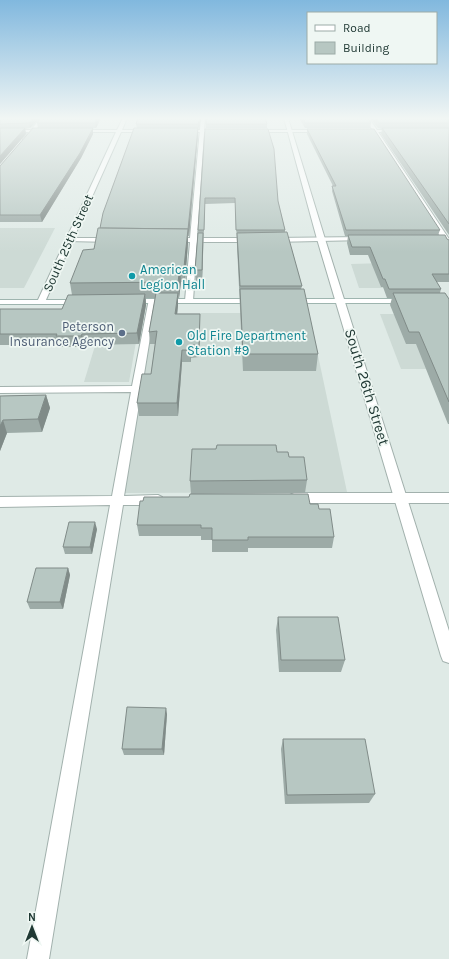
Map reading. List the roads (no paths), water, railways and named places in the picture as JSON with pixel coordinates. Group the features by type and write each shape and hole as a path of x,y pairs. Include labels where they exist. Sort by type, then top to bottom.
{"street":[{"name":"South 25th Street","path":"41,302 104,163"},
{"path":"189,301 200,163"},
{"name":"South 26th Street","path":"299,163 321,239 449,656"},
{"path":"396,163 445,240"},
{"path":"163,240 371,239"},
{"path":"69,240 116,240"},
{"path":"38,959 152,301"},
{"path":"120,302 266,301"},
{"path":"281,301 418,301"},
{"path":"0,302 88,302"},
{"path":"0,390 137,389"},
{"path":"281,499 449,498"},
{"path":"0,502 172,500"}],"place":[{"name":"American Legion Hall","path":"132,276"},
{"name":"Peterson Insurance Agency","path":"122,333"},
{"name":"Old Fire Department Station #9","path":"179,342"}]}
